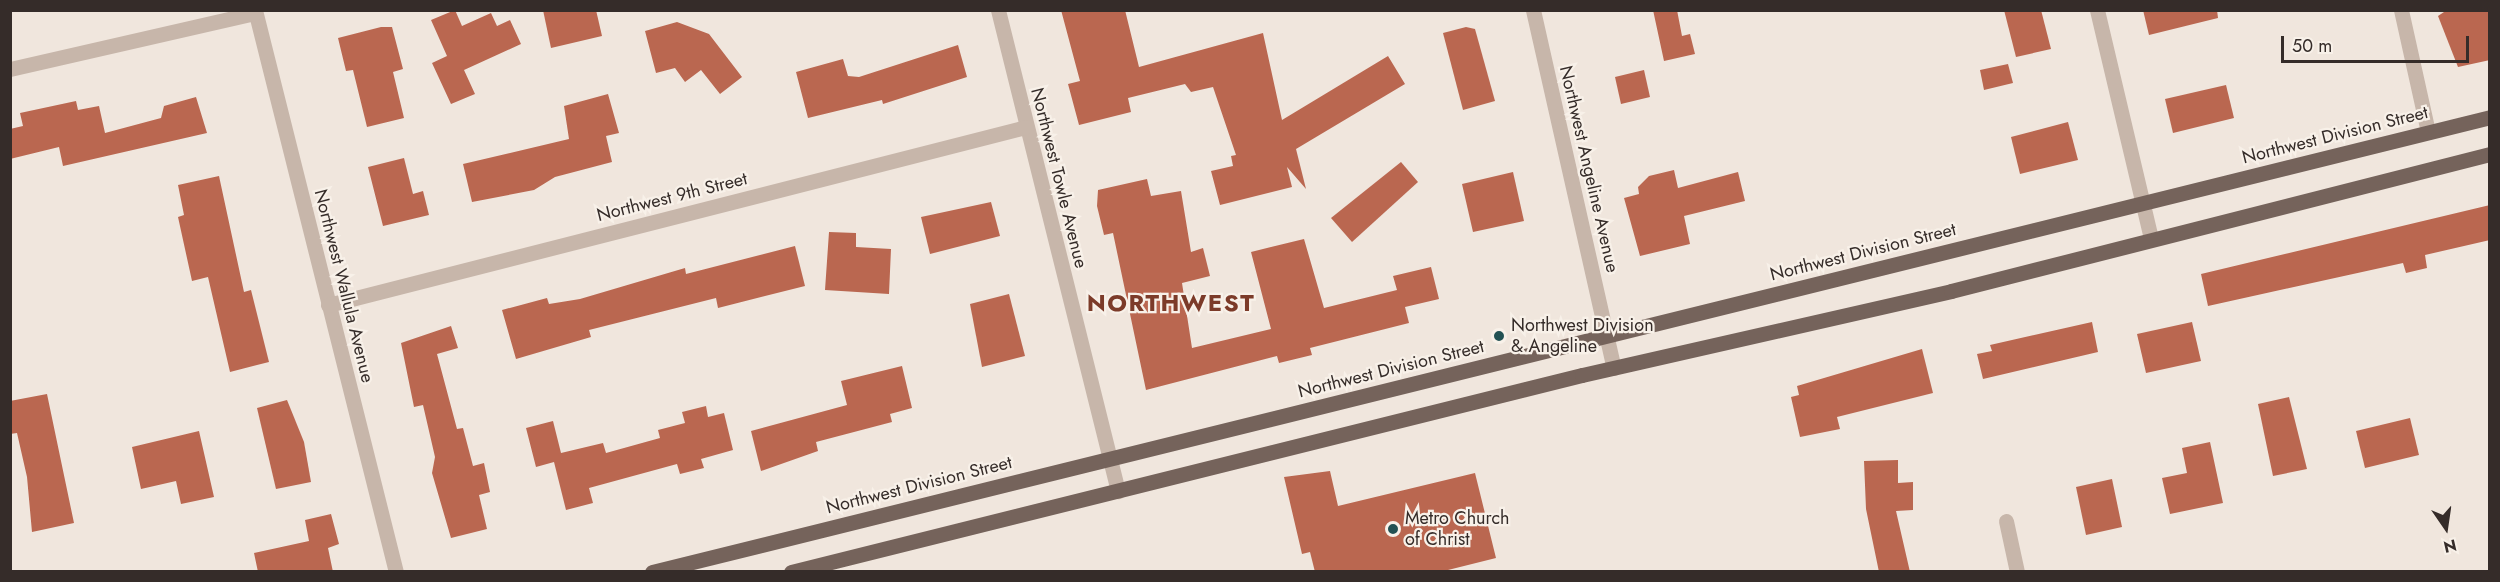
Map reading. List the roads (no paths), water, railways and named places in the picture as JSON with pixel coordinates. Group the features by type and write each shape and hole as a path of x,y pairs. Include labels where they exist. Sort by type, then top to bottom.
{"main road":[{"name":"Northwest Division Street","path":"652,572 2490,117"},
{"path":"791,572 2490,154"}],"street":[{"name":"Northwest Towle Avenue","path":"998,10 1107,459 1118,491"},
{"name":"Northwest Angeline Avenue","path":"1533,10 1614,368"},
{"path":"2097,10 2145,202 2151,239"},
{"path":"2401,10 2428,132"},
{"path":"10,69 255,12"},
{"name":"Northwest Wallula Avenue","path":"255,12 396,572"},
{"name":"Northwest 9th Street","path":"328,305 1026,127"},
{"path":"2006,521 2018,572"}],"place":[{"name":"Northwest Division & Angeline","path":"1499,336"},
{"name":"Metro Church of Christ","path":"1393,529"}],"district":[{"name":"NORTHWEST","path":"1171,303"}]}
